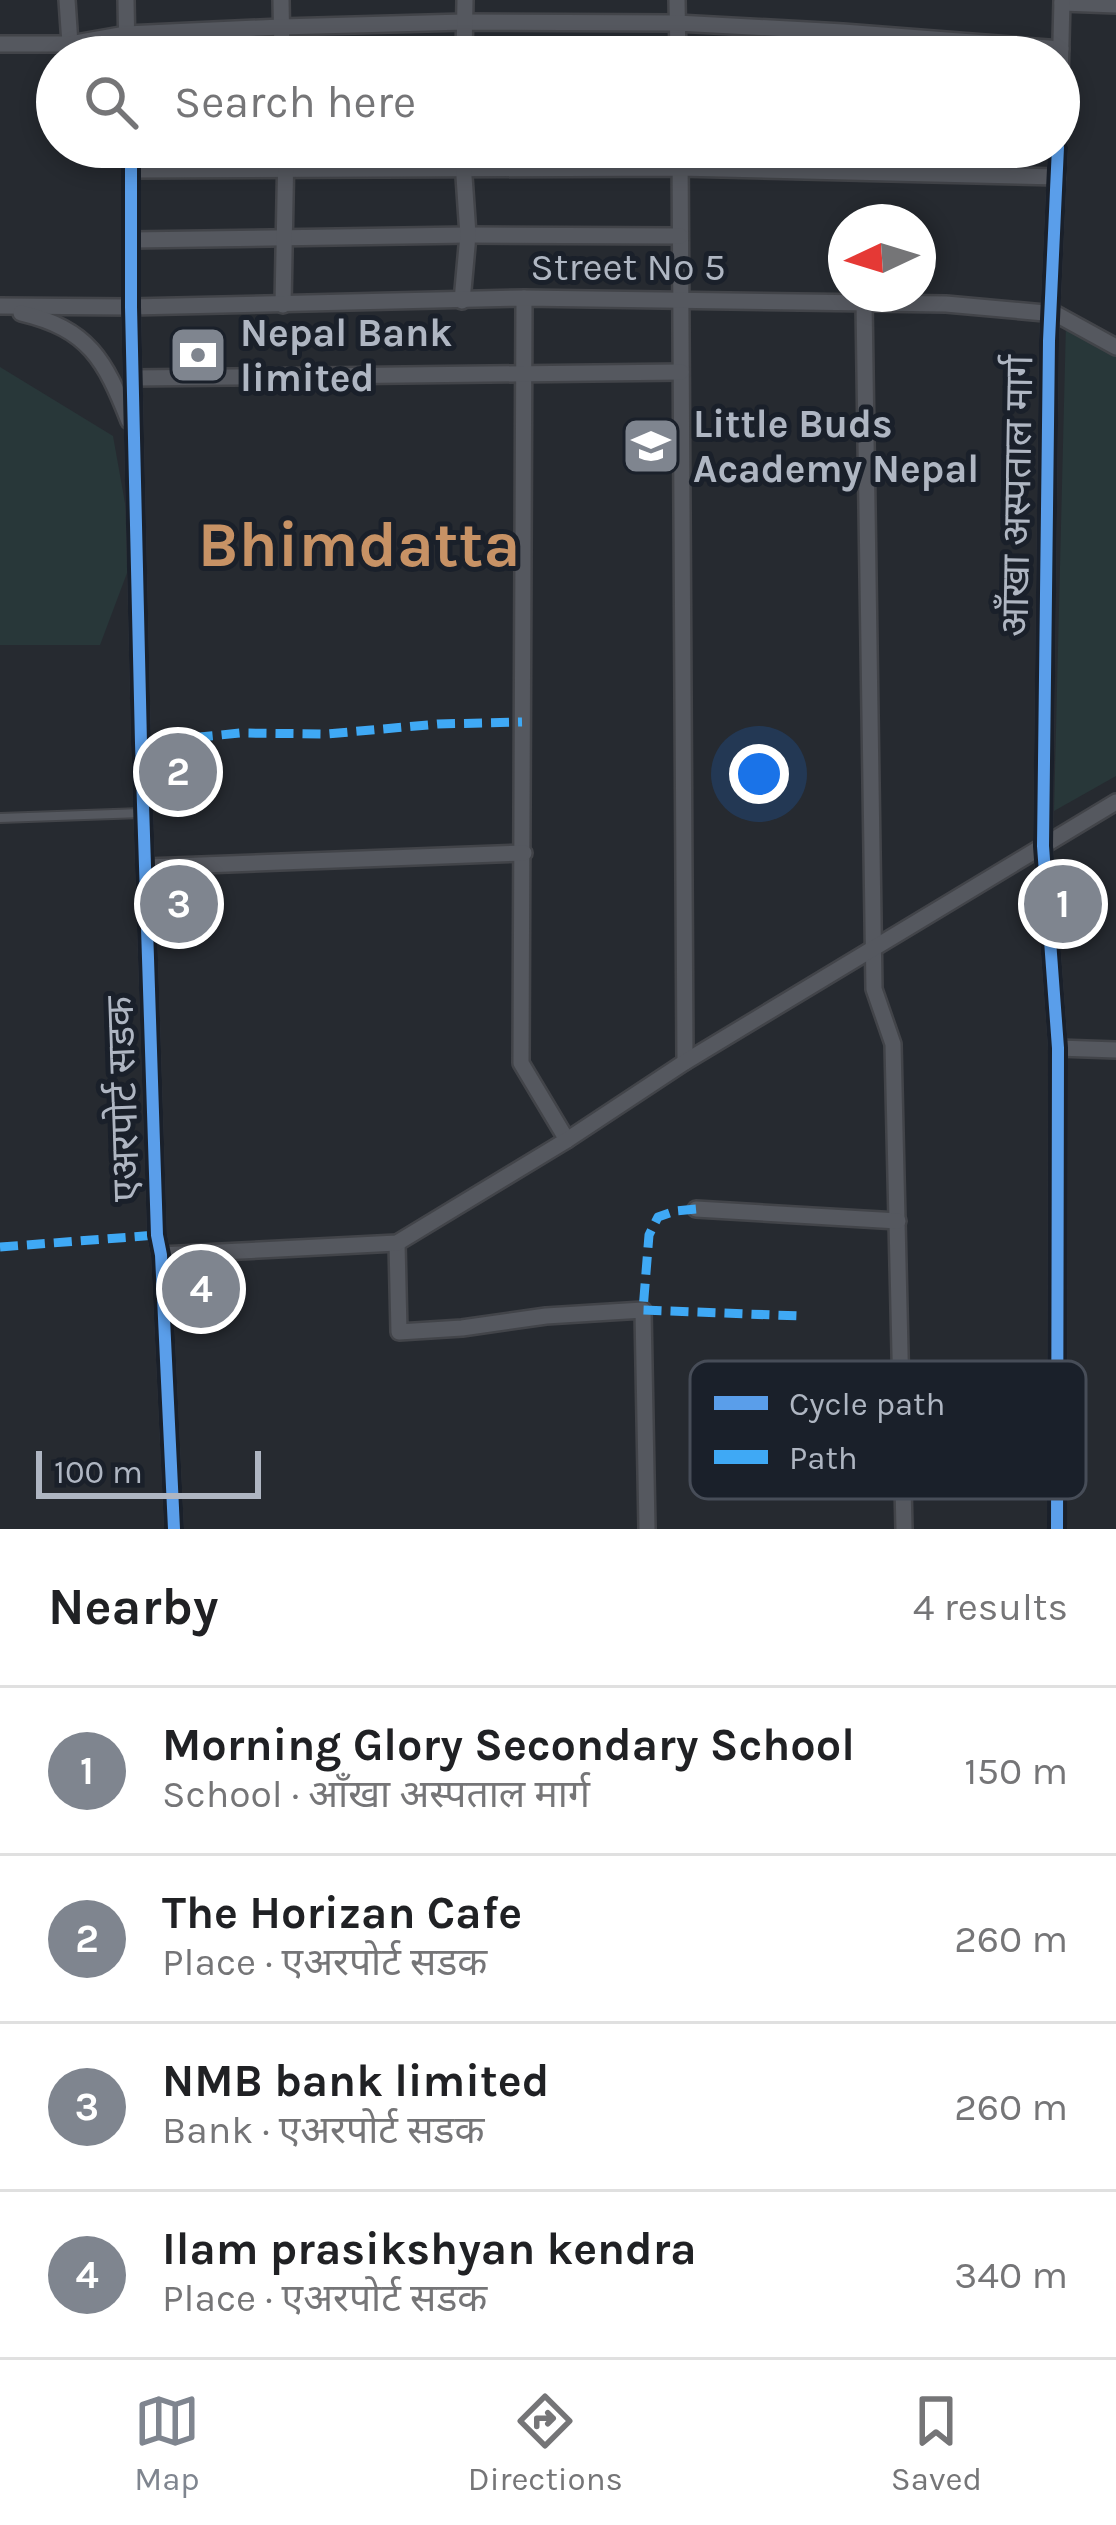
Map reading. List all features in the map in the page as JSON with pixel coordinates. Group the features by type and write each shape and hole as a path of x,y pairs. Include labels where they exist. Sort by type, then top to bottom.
{"street":[{"path":"67,0 69,36"},
{"path":"126,0 126,34"},
{"path":"281,0 281,36"},
{"path":"464,36 465,0"},
{"path":"677,0 677,36"},
{"path":"1061,36 1062,2 1116,4"},
{"path":"115,36 464,22 677,23 894,36"},
{"path":"0,44 36,44"},
{"path":"283,304 287,168"},
{"path":"132,170 680,168 1057,177"},
{"path":"680,168 685,1062"},
{"name":"आँखा अस्पताल मार्ग","path":"1057,168 1050,313 1042,846 1058,1048 1057,1361"},
{"name":"एअरपोर्ट सडक","path":"132,170 143,813 157,1235 174,1529"},
{"path":"462,170 468,236 462,302"},
{"path":"132,240 680,236"},
{"path":"524,298 521,1063 567,1140"},
{"name":"Street No 5","path":"0,307 524,298 828,301"},
{"name":"Street No 5","path":"936,304 1056,314 1116,347"},
{"path":"0,307 52,320 91,349 104,364 134,435"},
{"path":"864,312 874,989 893,1044 901,1361"},
{"path":"133,378 681,372"},
{"path":"161,1255 397,1243 685,1062 1116,802"},
{"path":"147,867 524,853"},
{"path":"1058,1048 1116,1050"},
{"path":"696,1209 898,1221"},
{"path":"397,1243 399,1332 643,1310 647,1529"},
{"path":"903,1499 904,1529"},
{"name":"आँखा अस्पताल मार्ग","path":"1057,1499 1057,1529"}],"lane":[{"path":"0,818 143,813"}],"shaded area":[{"path":"1066,323 1116,351 1116,776 1054,811"},
{"path":"0,367 113,436 132,542 130,565 100,645 0,645"}],"marked path":[{"path":"141,743 240,733 327,734 522,722"},
{"path":"696,1209 658,1217 649,1235 643,1310 800,1316"},
{"path":"0,1247 157,1235"}],"cycle path":[{"path":"131,168 141,743 157,1235 174,1529"},
{"path":"1057,168 1049,341 1043,846 1058,1048 1057,1361"},
{"path":"1057,1499 1057,1529"}],"place":[{"name":"Nepal Bank limited","path":"198,355"},
{"name":"Little Buds Academy Nepal","path":"651,446"},
{"name":"The Horizan Cafe","path":"178,772"},
{"name":"NMB bank limited","path":"179,904"},
{"name":"Morning Glory Secondary School","path":"1063,904"},
{"name":"Ilam prasikshyan kendra","path":"201,1289"}],"district":[{"name":"Bhimdatta","path":"359,545"}]}
